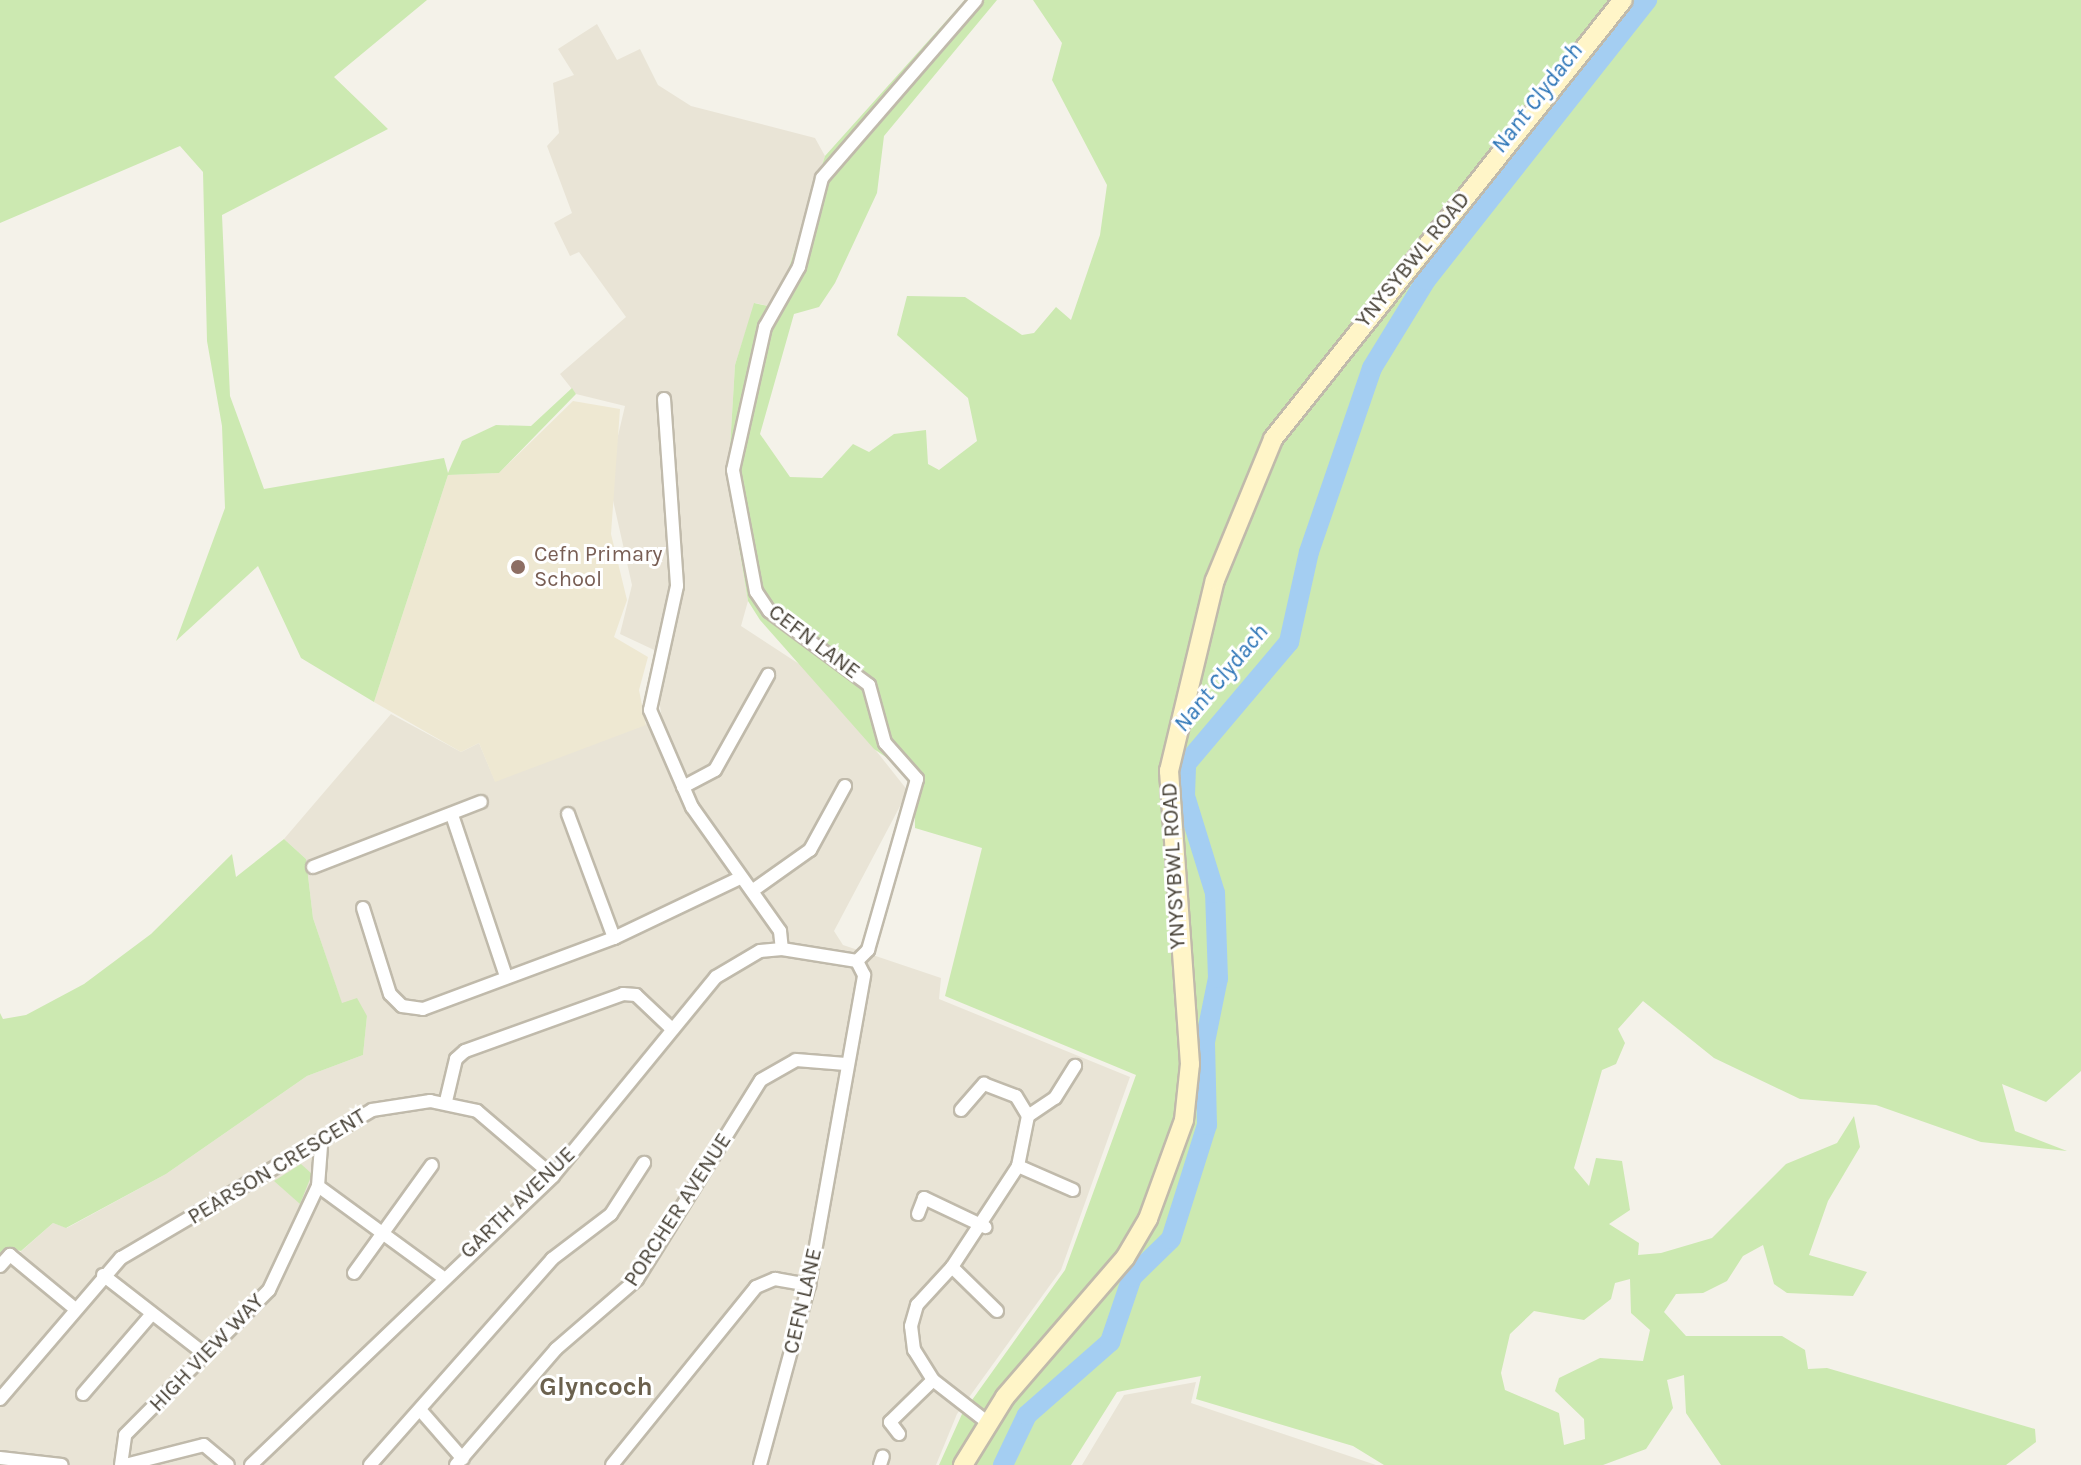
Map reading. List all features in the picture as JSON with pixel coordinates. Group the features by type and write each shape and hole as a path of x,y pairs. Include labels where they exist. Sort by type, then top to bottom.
{"main road":[{"name":"YNYSYBWL ROAD","path":"963,1465 987,1422 1125,1258 1154,1205 1184,1120 1190,1064 1169,771 1215,580 1273,439 1623,0"}],"street":[{"name":"CEFN LANE","path":"760,1465 809,1285 864,975 857,961 868,950 917,779 885,743 869,685 769,611 756,592 733,470 765,327 799,267 822,178 976,0"},
{"path":"664,399 677,586 647,701 683,787 740,878 780,931 782,949 857,961"},
{"path":"683,787 715,770 768,675"},
{"path":"752,891 810,850 845,786"},
{"path":"313,867 481,802"},
{"path":"568,814 614,938"},
{"path":"452,815 506,976"},
{"path":"363,908 390,994 402,1006 423,1009 614,938 740,878"},
{"name":"GARTH AVENUE","path":"251,1465 358,1369 441,1276 553,1176 716,977 760,951 782,949"},
{"path":"446,1101 456,1059 465,1051 623,994 636,995 672,1029"},
{"name":"PORCHER AVENUE","path":"460,1462 556,1349 637,1279 761,1080 796,1060 846,1064"},
{"path":"1028,1116 1055,1098 1075,1066"},
{"path":"961,1110 984,1084 1016,1096 1028,1116 1018,1166 985,1227 917,1305 911,1326 914,1350 933,1380 987,1422"},
{"name":"PEARSON CRESCENT","path":"0,1399 74,1308 121,1258 321,1146 372,1110 446,1101 490,1116 553,1176"},
{"name":"HIGH VIEW WAY","path":"123,1465 125,1435 269,1290 318,1186 321,1146"},
{"path":"370,1465 422,1412 552,1259 611,1214 644,1163"},
{"path":"354,1273 432,1165"},
{"path":"1018,1166 1066,1191"},
{"path":"318,1186 386,1230 441,1276"},
{"path":"918,1214 924,1198 985,1227"},
{"path":"0,1266 10,1255 74,1308"},
{"path":"952,1267 990,1309"},
{"path":"103,1275 206,1355"},
{"path":"612,1465 756,1287 775,1279 809,1285"},
{"path":"83,1394 151,1315"},
{"path":"899,1434 890,1422 933,1380"},
{"path":"422,1412 460,1462"},
{"path":"123,1465 204,1445 228,1465"},
{"path":"0,1458 62,1465"}],"shaded area":[{"path":"597,24 617,60 640,49 658,85 691,106 815,138 825,156 785,280 768,306 755,303 735,365 728,481 748,601 741,626 816,675 908,791 834,931 843,945 941,978 939,999 1130,1077 1061,1270 957,1414 936,1465 0,1465 0,1273 8,1263 53,1223 67,1228 166,1174 307,1076 363,1055 367,1016 342,1004 313,918 306,859 284,839 391,714 461,752 479,743 495,781 662,718 657,690 667,656 620,634 632,585 608,478 625,406 576,394 560,374 626,317 579,252 570,256 554,223 572,213 547,146 559,133 553,83 574,75 558,49"},
{"name":"Cefn Primary School","path":"573,401 620,409 611,534 627,600 614,637 648,657 639,690 646,725 495,782 479,743 461,752 374,702 448,475 499,473"},
{"path":"1196,1382 1191,1403 1376,1465 1082,1465 1124,1395"}],"green space":[{"path":"0,0 427,0 334,77 388,129 222,215 230,396 264,489 444,458 448,473 462,441 496,425 531,426 572,388 576,394 499,473 448,475 374,702 301,658 258,566 176,641 225,508 222,426 207,341 203,172 180,146 0,223"},
{"path":"965,0 997,0 884,136 877,193 835,283 819,307 794,314 760,434 790,477 822,478 853,444 869,452 894,434 926,430 928,464 939,470 977,441 968,398 897,335 907,296 965,297 1022,335 1034,333 1056,307 1071,320 1100,235 1107,185 1052,80 1062,43 1033,0 2081,0 2081,1071 2046,1102 2002,1084 2015,1131 2067,1151 1981,1142 1876,1105 1800,1099 1714,1058 1643,1001 1618,1029 1625,1043 1616,1064 1602,1070 1574,1168 1589,1186 1596,1158 1622,1161 1630,1210 1609,1224 1639,1243 1638,1255 1661,1253 1712,1238 1786,1164 1837,1143 1854,1116 1860,1147 1828,1201 1809,1255 1867,1272 1853,1296 1787,1293 1774,1284 1763,1245 1743,1256 1727,1281 1703,1293 1676,1294 1664,1312 1686,1336 1782,1336 1805,1350 1808,1369 1827,1368 2035,1429 2036,1442 2006,1465 1721,1465 1686,1413 1684,1375 1667,1380 1673,1408 1646,1449 1603,1465 1384,1465 1353,1446 1196,1399 1201,1376 1117,1392 1071,1465 939,1465 962,1414 1065,1270 1136,1075 945,996 982,848 915,828 914,776 874,749 760,620 748,601 728,481 735,365 754,303 768,306 785,280 825,156","holes":["1630,1279 1631,1313 1650,1330 1643,1361 1600,1358 1559,1378 1555,1391 1584,1419 1585,1439 1564,1445 1559,1413 1505,1390 1501,1373 1510,1334 1534,1311 1584,1320 1611,1299 1615,1283"]},
{"path":"284,839 306,859 313,918 342,1003 357,998 367,1016 363,1055 307,1076 166,1174 66,1228 53,1223 21,1251 10,1249 0,1258 0,1013 3,1019 26,1015 84,984 151,934 232,854 236,877"},
{"path":"301,1164 312,1174 300,1204 274,1181"}],"waterway":[{"name":"Nant Clydach","path":"1003,1465 1027,1415 1110,1342 1132,1277 1171,1239 1207,1125 1205,1042 1218,978 1215,893 1185,796 1186,764 1289,642 1309,552 1372,368 1426,280 1647,0"}],"place":[{"name":"Cefn Primary School","path":"518,567"}],"district":[{"name":"Glyncoch","path":"596,1387"}]}
